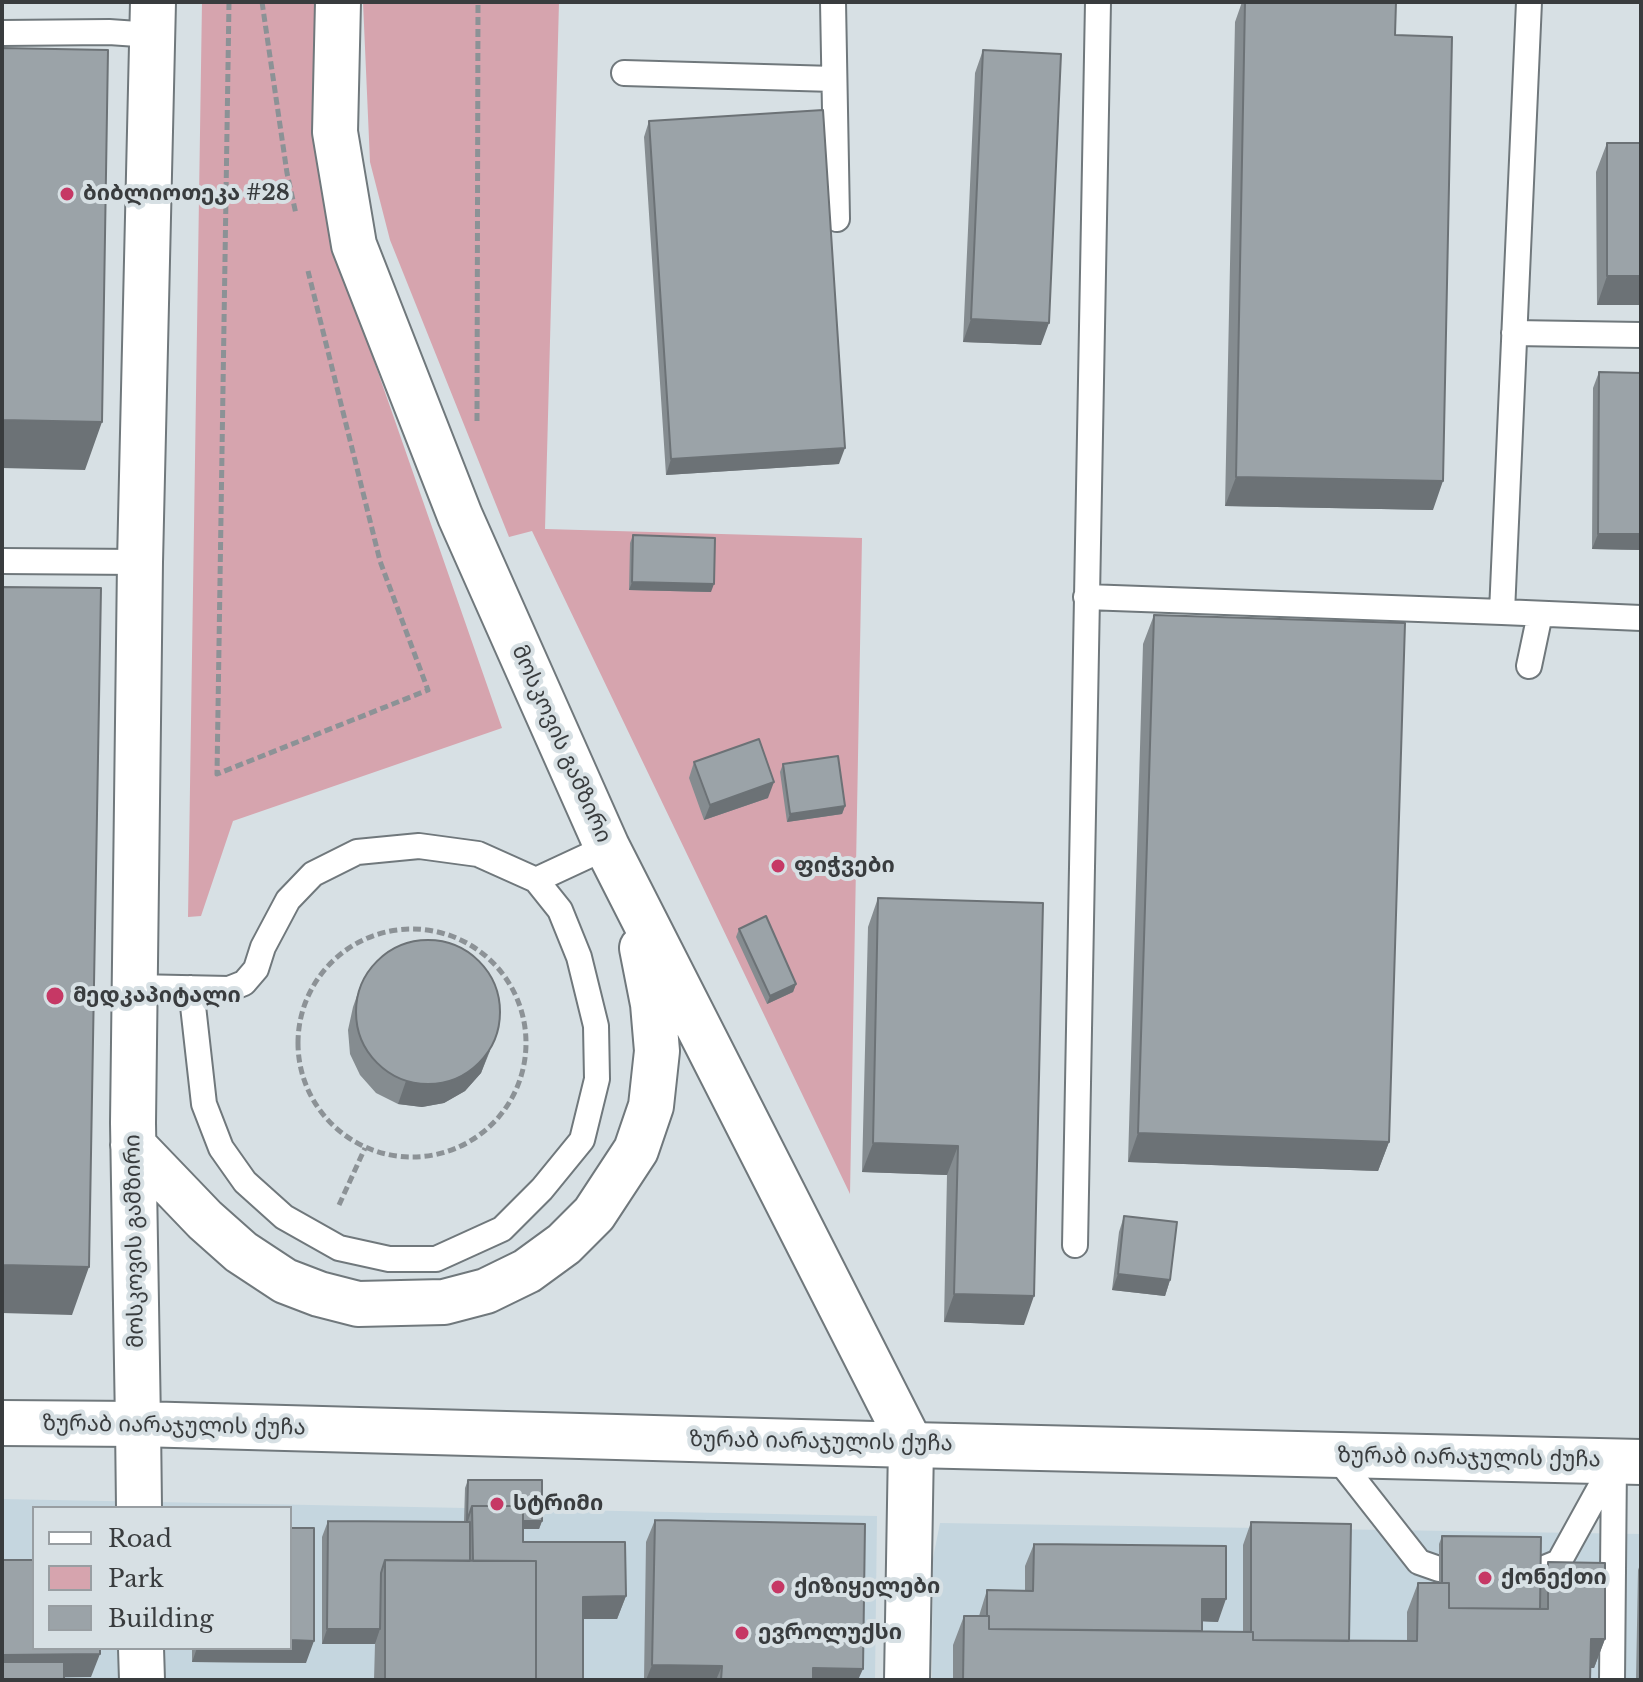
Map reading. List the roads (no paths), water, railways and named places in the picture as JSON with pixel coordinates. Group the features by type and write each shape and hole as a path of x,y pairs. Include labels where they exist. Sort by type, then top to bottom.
{"main road":[{"name":"მოსკოვის გამზირი","path":"338,2 335,132 354,245 460,516 607,847 911,1445"},
{"name":"მოსკოვის გამზირი","path":"139,1506 133,1145 134,987 152,19"},
{"path":"133,1145 205,1220 241,1252 285,1281 319,1294 358,1304 444,1302 486,1291 527,1271 564,1244 594,1214 636,1150 651,1106 657,1051 653,1004 631,895"},
{"name":"ზურაბ იარაჯულის ქუჩა","path":"2,1423 1627,1462"},
{"path":"907,1680 911,1445"},
{"path":"141,1650 142,1680"}],"lane":[{"path":"833,2 837,219"},
{"path":"1075,1245 1098,2"},
{"path":"1502,612 1529,2"},
{"path":"2,33 109,32 152,19"},
{"path":"624,73 834,79"},
{"path":"1514,333 1641,335"},
{"path":"2,561 140,562"},
{"path":"1086,597 1641,618"},
{"path":"1529,666 1540,614"},
{"path":"134,987 191,988 229,989 244,983 256,969 263,947 288,900 313,874 357,852 419,846 478,854 536,880 560,910 579,957 596,1026 597,1079 582,1140 542,1189 502,1229 436,1259 389,1259 339,1248 284,1217 245,1182 221,1148 204,1104 191,988"},
{"path":"536,880 607,847"},
{"path":"1335,1455 1419,1562 1439,1569"},
{"path":"1537,1571 1559,1562 1627,1462"},
{"path":"1612,1680 1627,1462"}],"place":[{"name":"ბიბლიოთეკა #28","path":"67,194"},
{"name":"ფიჭვები","path":"778,866"},
{"name":"მედკაპიტალი","path":"55,996"},
{"name":"სტრიმი","path":"497,1504"},
{"name":"ქონექთი","path":"1485,1578"},
{"name":"ქიზიყელები","path":"778,1587"},
{"name":"ევროლუქსი","path":"742,1633"}]}
